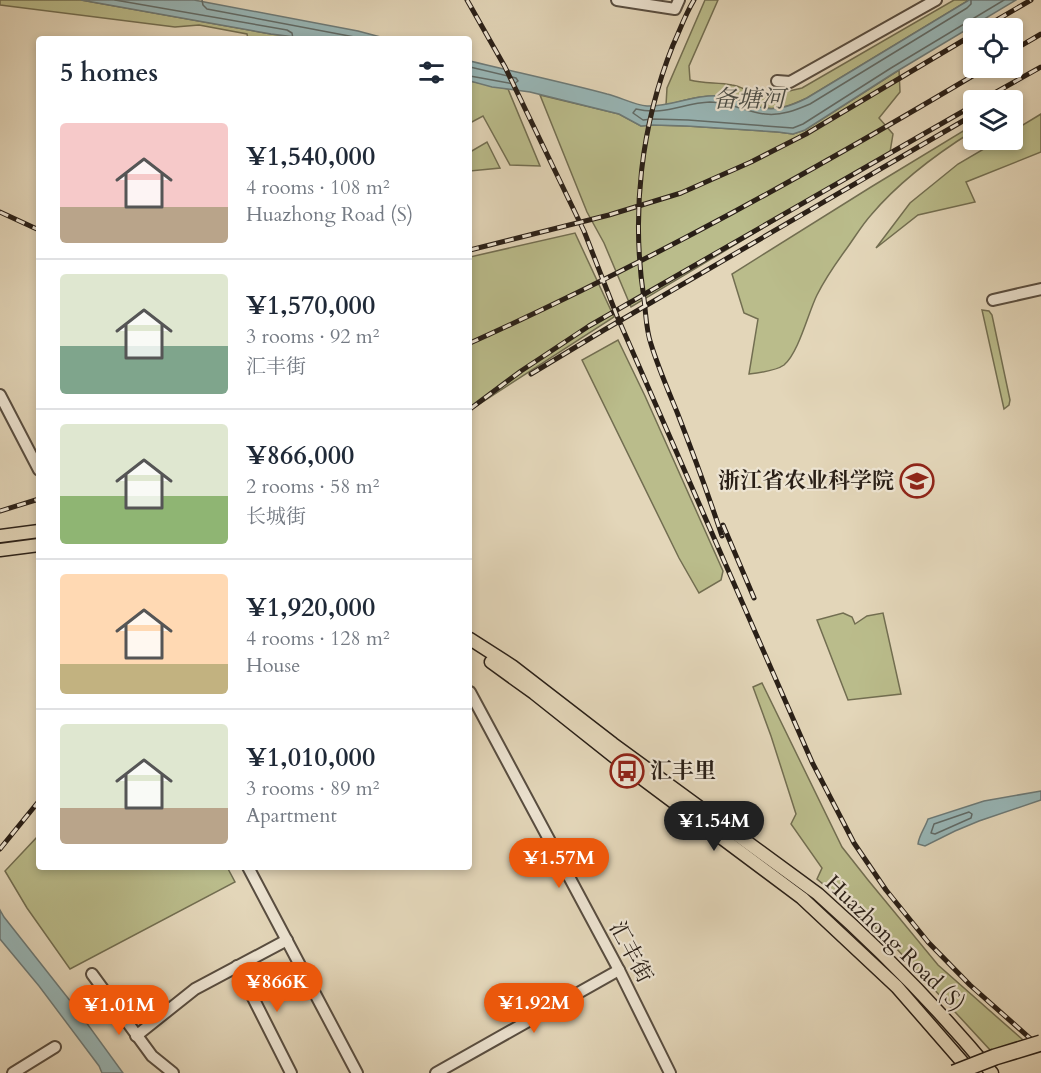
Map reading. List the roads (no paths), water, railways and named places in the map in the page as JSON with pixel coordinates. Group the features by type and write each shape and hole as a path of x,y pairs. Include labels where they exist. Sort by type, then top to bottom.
{"highway":[{"path":"954,1073 1041,1043"}],"main road":[{"path":"0,536 36,531"},
{"path":"0,550 36,545"},
{"name":"Huazhong Road (S)","path":"472,640 512,666 613,744 818,894 908,980 992,1073"},
{"name":"Huazhong Road (S)","path":"472,649 534,693 636,774 802,898 897,987 972,1073"}],"street":[{"path":"617,0 675,9 679,0"},
{"path":"777,81 790,82 936,0"},
{"path":"993,300 1041,289"},
{"path":"0,395 36,464"},
{"name":"汇丰街","path":"472,696 619,970 670,1073"},
{"path":"250,870 357,1073"},
{"path":"136,1036 195,989 287,940"},
{"path":"237,966 291,1073"},
{"path":"436,1073 619,970"},
{"path":"92,974 152,1056 173,1073"},
{"path":"13,1073 55,1047"}],"water":[{"path":"81,0 194,0 377,36 271,34"},
{"path":"969,0 1016,0 986,18 963,18 963,32 805,130 793,134 687,126 641,126 619,114 530,92 492,87 472,82 472,61 612,95 647,106 665,105 710,96 736,99 769,109 791,105 807,98"},
{"path":"1041,791 1041,800 979,821 925,846 918,844 928,819 984,801"},
{"path":"0,910 123,1073 102,1073 39,986 0,939"}],"railway":[{"path":"467,0 505,67 584,231 617,316 812,762 854,843 886,890 928,942 970,985 1041,1048"},
{"path":"694,0 662,75 646,138 639,202 640,267 649,339 722,536"},
{"path":"1000,18 1031,0"},
{"path":"1023,45 1041,34"},
{"path":"472,249 609,215 681,193 751,162 806,134 963,41"},
{"path":"1000,90 1041,67"},
{"path":"472,342 602,280 732,213 969,78"},
{"path":"472,408 521,371 589,326 963,111"},
{"path":"531,374 963,121"},
{"path":"0,212 36,229"},
{"path":"0,511 36,500"},
{"path":"723,525 754,598"},
{"path":"0,849 36,805"}],"place":[{"name":"浙江省农业科学院","path":"917,481"},
{"name":"汇丰里","path":"627,771"}],"water label":[{"name":"备塘河","path":"749,99"}]}
